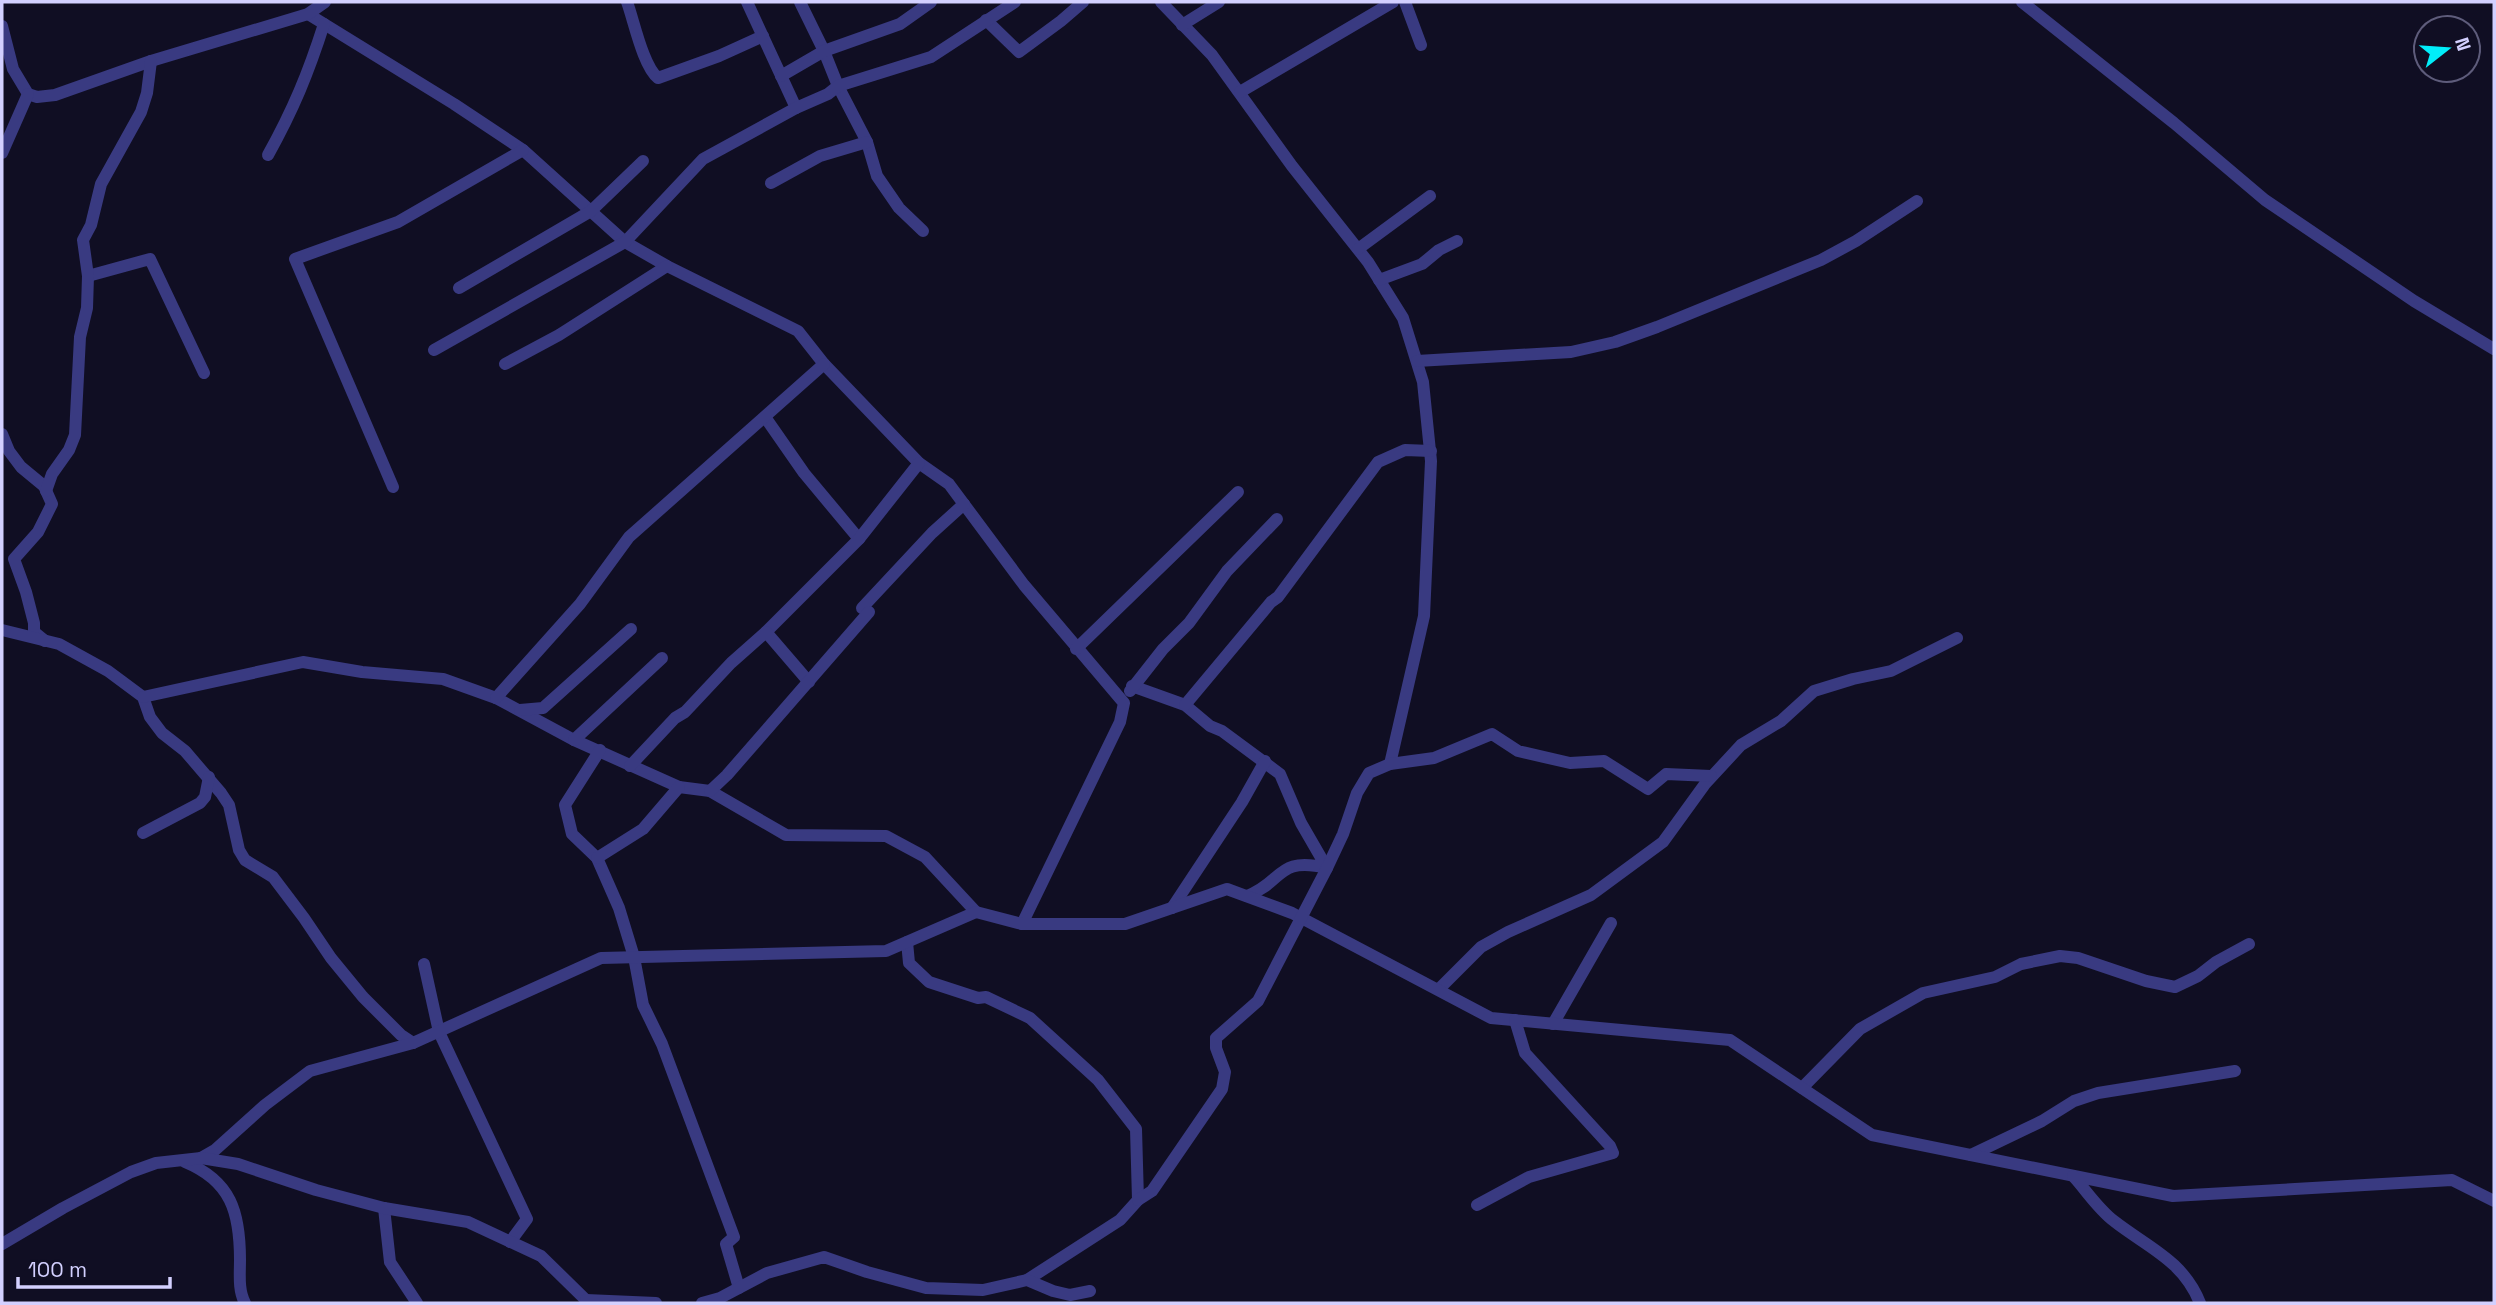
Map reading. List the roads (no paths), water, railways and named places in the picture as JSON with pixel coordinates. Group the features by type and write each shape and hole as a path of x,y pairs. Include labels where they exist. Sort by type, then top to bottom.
{"street":[{"path":"2,26 7,71 27,94 37,97 55,95 151,61 308,14 325,2"},
{"path":"627,2 646,60 659,78 763,36"},
{"path":"747,2 796,108"},
{"path":"800,2 867,142 877,176 899,208 923,230"},
{"path":"781,76 824,51 900,24 931,2"},
{"path":"434,350 625,242 703,159 796,108 828,94 838,86 931,57 1015,2"},
{"path":"986,20 1019,52 1083,2"},
{"path":"1160,2 1212,55 1292,166 1358,249 1403,318 1423,382 1431,451 1424,616 1390,764"},
{"path":"1182,24 1219,2"},
{"path":"1240,92 1393,2"},
{"path":"1405,2 1421,45"},
{"path":"2022,2 2174,123 2265,200 2414,301 2494,349"},
{"path":"308,14 523,150 625,242 667,266 798,331 824,363 919,463 949,484 1024,585 1124,703"},
{"path":"268,155 306,80 324,24"},
{"path":"46,491 52,474 69,450 75,435 80,337 87,309 88,276 83,240 91,225 101,184 141,112 147,93 151,61"},
{"path":"2,153 27,94"},
{"path":"771,183 820,156 867,142"},
{"path":"393,487 295,259 398,222 523,150"},
{"path":"459,288 591,211 643,161"},
{"path":"1358,249 1430,196"},
{"path":"1416,361 1571,352 1615,342 1821,260 1856,241 1917,201"},
{"path":"1379,280 1422,264 1439,250 1457,241"},
{"path":"88,276 150,259 204,373"},
{"path":"505,364 559,335 667,266"},
{"path":"496,698 580,604 629,537 824,363"},
{"path":"765,416 804,473 859,539"},
{"path":"2,434 9,451 21,467 44,486 52,504 46,520 14,559 26,592 34,632 46,641"},
{"path":"1185,705 1278,597 1378,462 1405,450 1431,451"},
{"path":"630,766 675,718 685,712 731,663 859,539 919,463"},
{"path":"1076,649 1238,492"},
{"path":"710,791 809,682 865,610 932,533 964,505"},
{"path":"1022,924 1120,722 1124,703 1132,686 1189,623 1227,571 1277,519"},
{"path":"519,710 543,708 631,629"},
{"path":"2,630 59,644 79,654 143,697 150,717 162,733 185,751 209,777 229,805 239,850 245,860 273,877 331,958 363,997 401,1035 413,1043"},
{"path":"766,632 809,682"},
{"path":"1439,989 1481,947 1591,895 1663,842 1712,776 1741,745 1781,721 1814,691 1891,671 1957,638"},
{"path":"574,740 662,659"},
{"path":"143,697 303,662 362,672 443,679 496,698 574,740 679,787 710,791 786,835 886,836 925,857 976,912 1022,924 1125,925 1227,889 1302,918 1491,1018 1730,1040 1872,1135 2173,1196 2452,1180 2494,1201"},
{"path":"1132,686 1185,705 1210,726 1223,731 1280,774 1301,823 1327,868"},
{"path":"702,1303 720,1298 766,1273 824,1257 926,1288 983,1290 1027,1280 1121,1220 1138,1200 1152,1191 1222,1089 1224,1072 1216,1048 1216,1038 1258,1001 1327,868 1343,834 1357,793 1369,773 1390,764 1434,758 1492,734 1518,751 1570,763 1604,761 1648,789 1666,774 1712,776"},
{"path":"600,750 565,805 572,834 597,858 618,908 634,957 643,1005 662,1044 734,1237 726,1244 739,1288"},
{"path":"1172,908 1242,802 1265,761"},
{"path":"143,834 201,803 209,777"},
{"path":"597,858 643,829 679,787"},
{"path":"1247,896 1287,869 1307,863 1327,868"},
{"path":"201,1158 215,1150 265,1105 310,1071 413,1043 601,958 886,951 976,912"},
{"path":"1553,1024 1611,923"},
{"path":"907,942 909,963 929,982 978,998 986,997 1030,1018 1098,1080 1136,1129 1138,1200"},
{"path":"1802,1088 1860,1029 1923,993 1995,977 2021,964 2060,956 2078,958 2146,981 2175,987 2199,976 2216,962 2249,944"},
{"path":"425,964 439,1032 527,1219 510,1242"},
{"path":"1477,1205 1529,1177 1613,1153 1610,1146 1525,1053 1515,1020"},
{"path":"1971,1155 2042,1121 2074,1101 2098,1093 2235,1071"},
{"path":"2,1244 131,1172 156,1163 201,1158 238,1164 316,1190 384,1208 468,1222 541,1256 588,1302 656,1303"},
{"path":"181,1161 203,1170 222,1185 233,1209 240,1249 240,1283 246,1303"},
{"path":"2073,1176 2112,1219 2162,1254 2184,1274 2200,1303"},
{"path":"384,1208 390,1262 417,1303"},
{"path":"1027,1280 1053,1292 1070,1295 1090,1291"}]}
